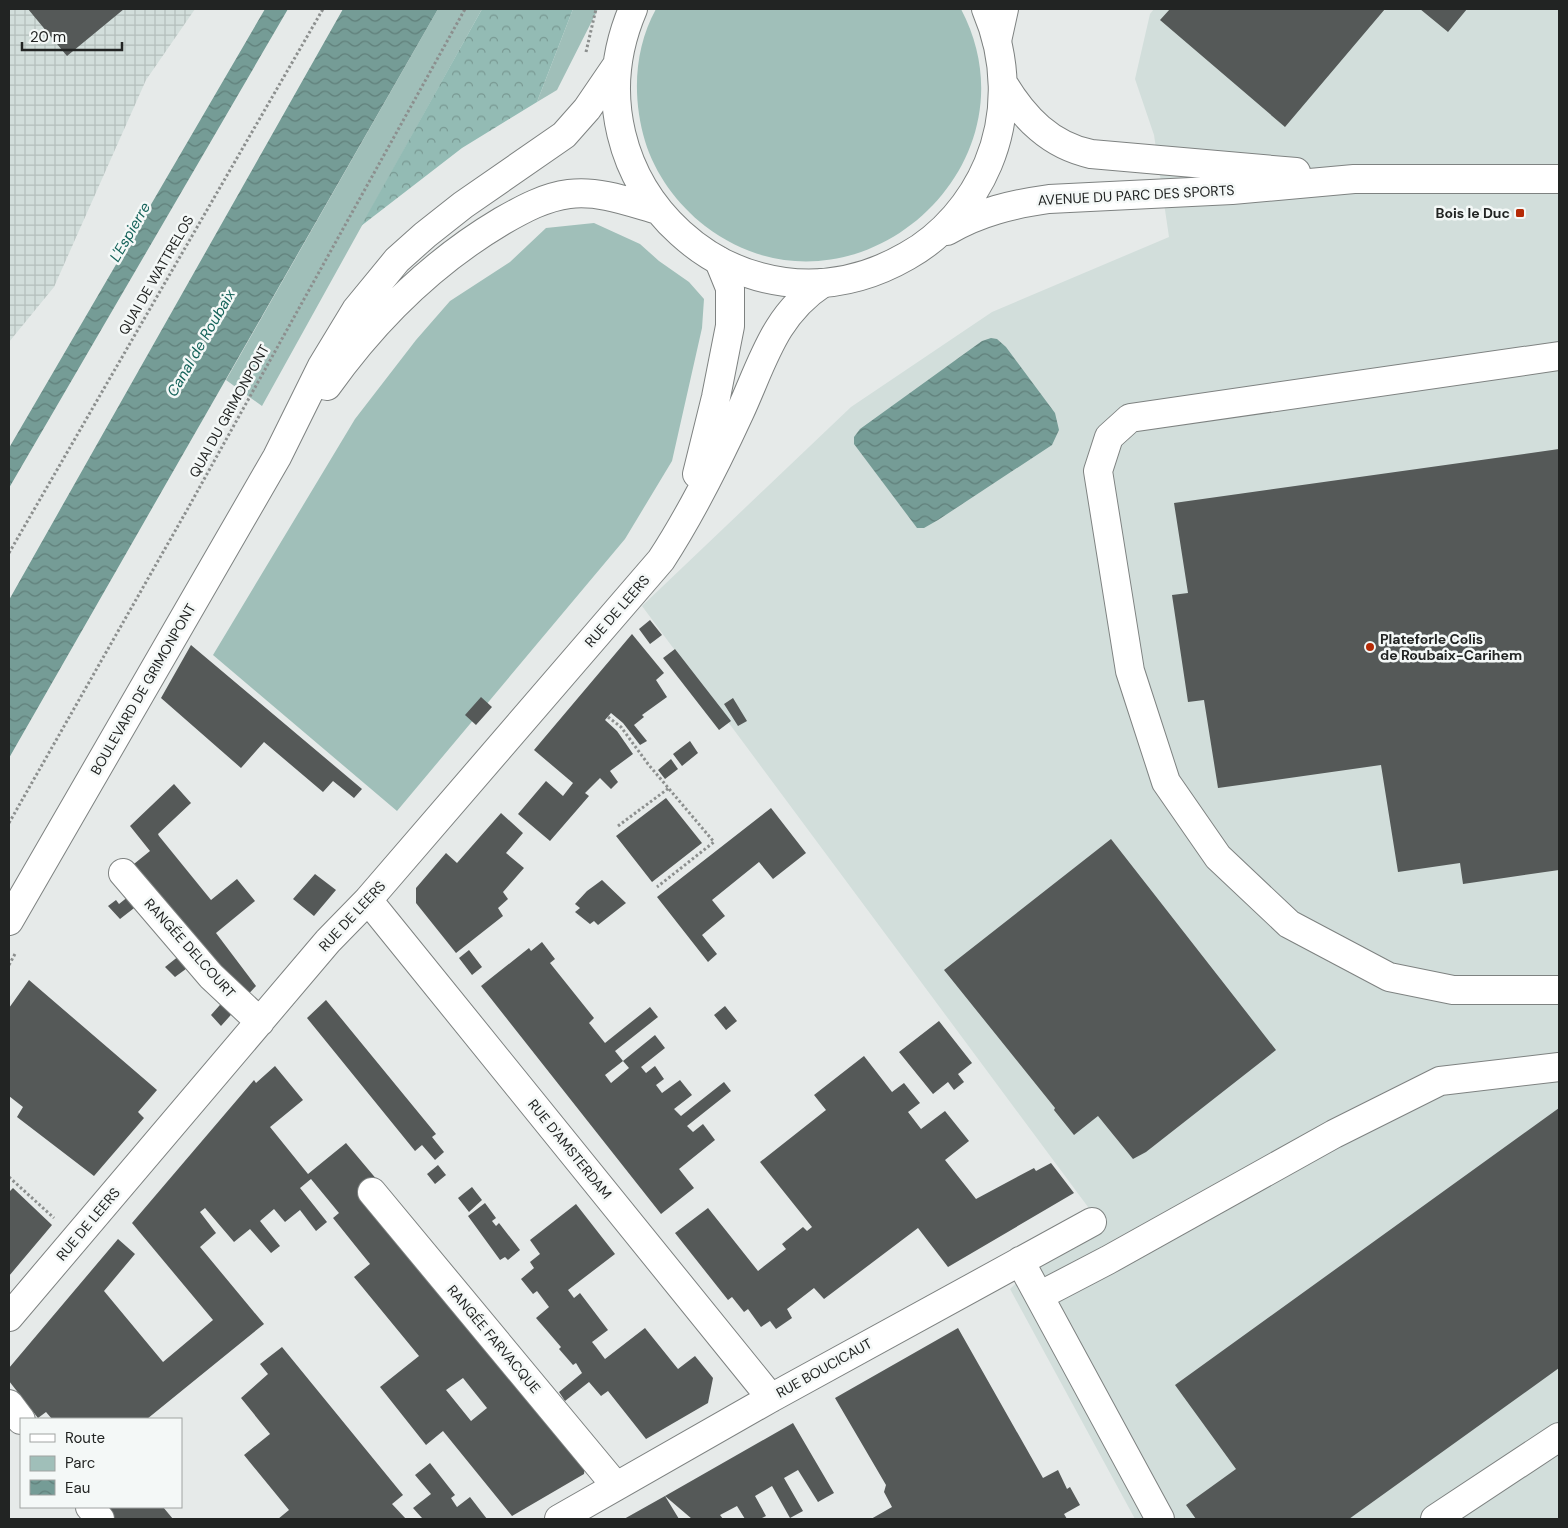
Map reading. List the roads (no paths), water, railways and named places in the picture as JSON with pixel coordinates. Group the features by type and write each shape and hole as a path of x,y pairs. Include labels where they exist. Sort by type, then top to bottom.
{"main road":[{"path":"633,9 623,36 617,64 616,99 620,133 639,182 658,210 693,245 719,261 744,272 769,279 796,283 823,283 870,274 899,261 927,243 954,218 976,189 999,129 1003,83 997,41 986,9"},
{"path":"997,41 1004,9"},
{"name":"BOULEVARD DE GRIMONPONT","path":"9,921 276,457 341,334 356,310 398,260 425,235 463,205 564,135 587,109 617,64"},
{"name":"AVENUE DU PARC DES SPORTS","path":"1003,83 1021,111 1044,134 1063,145 1083,152 1236,165 1354,179"},
{"name":"AVENUE DU PARC DES SPORTS","path":"927,243 985,212 1026,202 1232,190 1354,179 1559,179"},
{"name":"BOULEVARD DE GRIMONPONT","path":"276,457 333,377 404,296 443,261 486,231 539,202 568,194 601,195 658,210"},
{"name":"RUE DE LEERS","path":"688,512 716,397 730,326 732,300 730,288 719,261"},
{"name":"RUE DE LEERS","path":"9,1317 328,941 368,900 661,560 726,441 780,326 795,304 823,283"},
{"path":"1559,356 1130,418 1109,437 1098,470 1130,671 1166,782 1218,857 1288,924 1389,977 1453,990 1559,990"},
{"name":"RANGÉE DELCOURT","path":"123,873 211,976 260,1022"},
{"name":"RUE D'AMSTERDAM","path":"368,900 771,1398"},
{"path":"1039,1296 1108,1260 1334,1134 1440,1081 1559,1067"},
{"name":"RANGÉE FARVACQUE","path":"372,1192 616,1486"},
{"name":"RUE BOUCICAUT","path":"559,1519 771,1398 1092,1222"},
{"path":"1020,1261 1160,1519"},
{"path":"9,1404 20,1419"},
{"path":"1435,1519 1559,1437"},
{"path":"91,1508 100,1519"}],"water":[{"path":"265,9 288,9 9,488 9,448"},
{"name":"Canal de Roubaix","path":"343,9 438,9 9,758 9,600"},
{"path":"991,338 997,339 1006,347 1055,413 1059,430 1052,445 938,520 924,528 917,528 854,444 854,437 860,429 982,341"}],"place":[{"name":"Bois le Duc","path":"1520,213"},
{"name":"Plateforle Colis de Roubaix-Carihem","path":"1370,647"}],"water label":[{"name":"L'Espierre","path":"130,232"}]}
